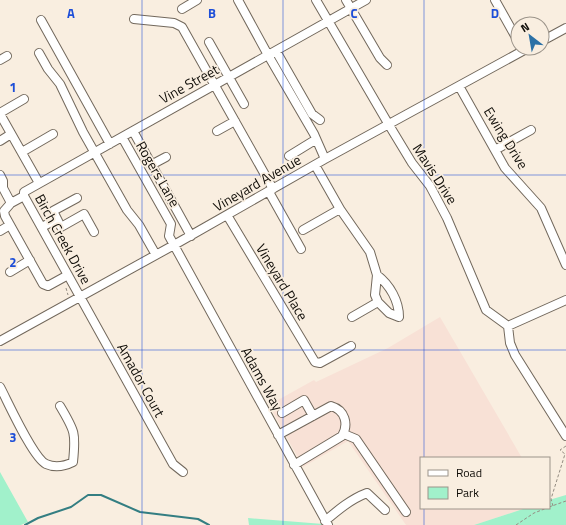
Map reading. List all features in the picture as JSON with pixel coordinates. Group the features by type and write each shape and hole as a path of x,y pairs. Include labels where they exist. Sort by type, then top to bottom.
{"street":[{"path":"182,9 198,0"},
{"path":"238,0 314,134 315,140 325,159"},
{"name":"Mavis Drive","path":"316,0 412,163 430,186 448,218 486,310 508,326"},
{"path":"346,0 380,58 387,65"},
{"name":"Vine Street","path":"10,204 39,183 366,0"},
{"path":"495,0 510,27"},
{"path":"134,19 179,25 235,121 301,250"},
{"path":"41,20 110,144"},
{"path":"550,37 566,28"},
{"path":"209,42 244,104"},
{"path":"276,51 312,114 320,120"},
{"path":"39,53 48,69 60,84 94,152 127,210 139,225 156,255"},
{"name":"Vineyard Avenue","path":"0,341 80,298 271,191 314,165 512,56"},
{"name":"Ewing Drive","path":"459,86 505,168 541,208 566,265"},
{"path":"24,99 0,113 39,183"},
{"path":"217,131 235,121"},
{"path":"496,150 531,130"},
{"path":"133,131 191,236"},
{"path":"0,141 11,134"},
{"path":"22,152 53,134"},
{"name":"Rogers Lane","path":"122,137 171,224 169,236 174,245"},
{"path":"289,156 315,140"},
{"path":"152,165 166,156"},
{"path":"314,165 340,209 370,252 377,275 375,295 378,302 389,314 399,317 399,305 384,280 377,275"},
{"path":"0,175 3,181 1,189 10,204 4,210 10,225 43,284 48,286 68,275"},
{"name":"Birch Creek Drive","path":"24,194 80,298"},
{"path":"76,198 52,212 62,227 84,214 94,232"},
{"path":"303,230 340,209"},
{"name":"Vineyard Place","path":"227,215 315,362 320,363 352,346"},
{"path":"42,227 57,219"},
{"path":"0,231 10,225"},
{"name":"Adams Way","path":"174,245 326,523"},
{"path":"10,272 30,260"},
{"name":"Amador Court","path":"80,298 173,464 183,472"},
{"path":"566,300 508,326 510,343 515,355 566,436"},
{"path":"352,317 378,302"},
{"path":"0,387 36,453 46,464 62,467 73,462 75,436 60,406"},
{"path":"282,413 304,400 313,416"},
{"path":"278,436 331,406 338,408 344,415 346,424 344,434 342,436 294,464"},
{"path":"344,434 356,439 406,512"},
{"path":"326,523 340,508 357,497 367,493 385,510"}],"path":[{"path":"553,506 551,499 565,454 560,450 566,446"},
{"path":"550,507 566,501"},
{"path":"516,525 534,513 545,509"}],"shaded area":[{"path":"440,317 521,457 420,457 420,509 523,509 474,525 406,525 348,441 303,467 269,405 314,380 316,382 388,348"}],"green space":[{"path":"0,472 28,522 21,525 0,525"},
{"path":"566,495 566,525 474,525 523,509 550,509 550,500"},
{"path":"248,518 336,525 249,525"}],"waterway":[{"path":"25,525 38,518 71,507 88,495 101,495 140,512 198,519 209,525"}]}
